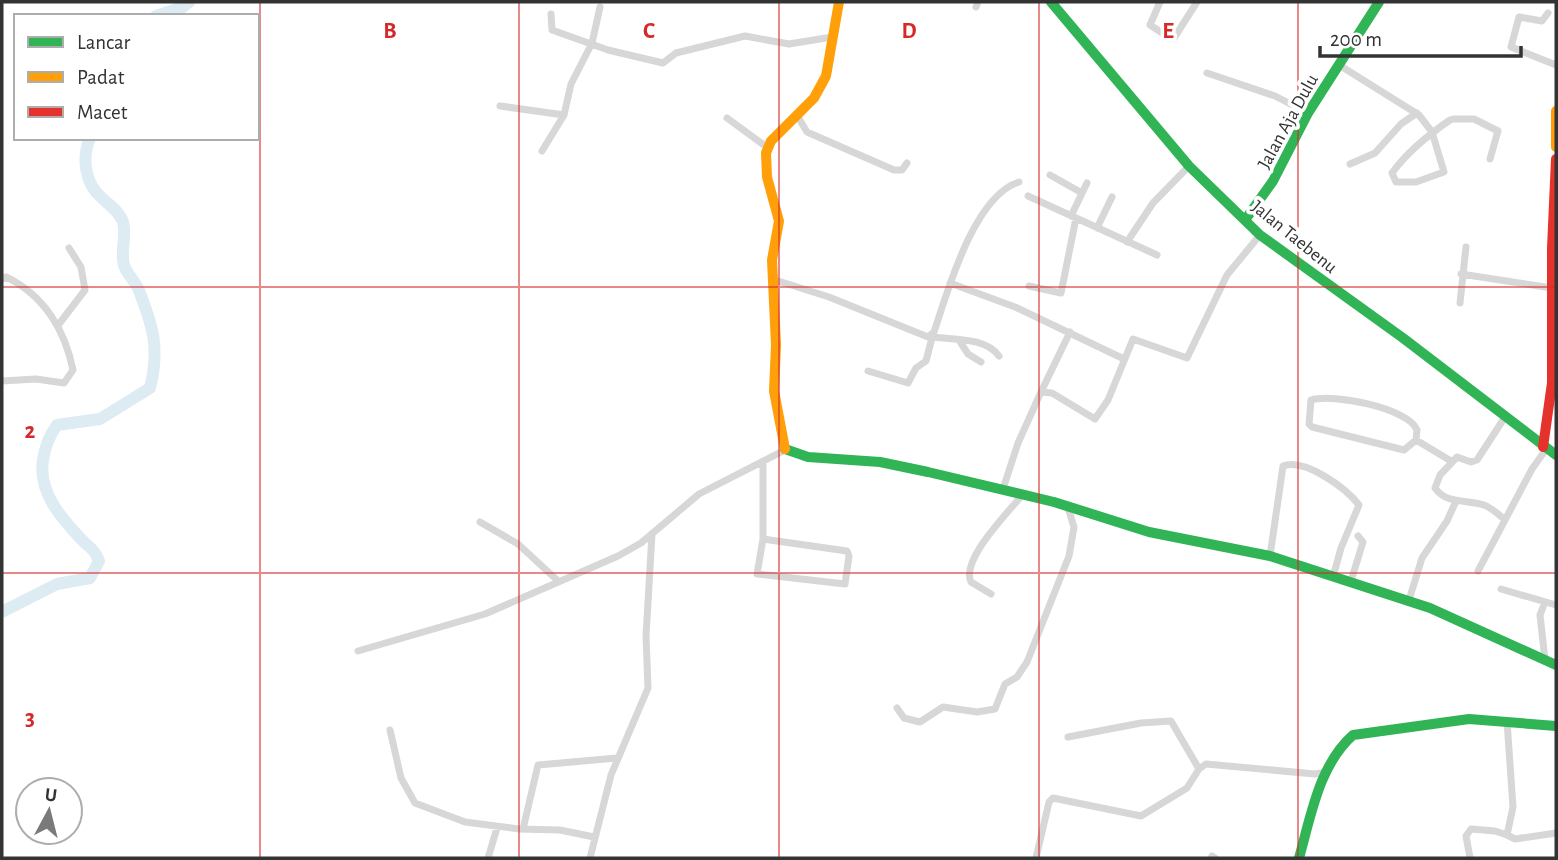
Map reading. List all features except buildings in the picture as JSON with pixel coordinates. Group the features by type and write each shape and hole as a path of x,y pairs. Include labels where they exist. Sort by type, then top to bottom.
{"street":[{"path":"785,450 774,391 776,345 772,279 779,221 767,177 768,148 798,117 826,76 839,2"},
{"name":"Jalan Taebenu","path":"1051,2 1189,166 1260,235 1556,456"},
{"path":"1160,2 1150,25 1174,38 1197,2"},
{"name":"Jalan Aja Dulu","path":"1245,220 1273,181 1308,113 1379,2"},
{"path":"542,151 564,115 571,84 592,43 595,17 600,8"},
{"path":"1548,13 1542,21 1519,18 1511,47 1556,65"},
{"path":"551,14 552,30 663,63 676,53 745,36 789,44 832,37"},
{"path":"1339,65 1417,113 1432,132 1444,172 1416,182 1396,182 1392,173 1419,141 1432,132 1450,120 1460,117 1488,125 1498,131 1490,159"},
{"path":"1207,73 1275,96 1308,113"},
{"path":"500,106 564,115"},
{"path":"1556,111 1556,147"},
{"path":"1350,164 1375,153 1401,124 1417,113"},
{"path":"798,117 807,132 894,170 902,170 907,163"},
{"path":"727,118 768,148"},
{"path":"1478,571 1545,447 1553,421 1555,321 1552,288 1556,159"},
{"path":"1128,242 1153,203 1189,166"},
{"path":"1050,175 1082,193"},
{"path":"868,371 908,383 916,368 926,361 950,283 974,225 1005,187 1019,182"},
{"path":"1029,286 1061,293 1074,217 1087,183"},
{"path":"1028,196 1157,255"},
{"path":"1097,228 1112,197"},
{"path":"1041,392 1052,393 1095,419 1108,400 1130,341 1135,338 1181,358 1187,358 1227,275 1260,235"},
{"path":"1460,303 1466,247"},
{"path":"59,324 85,290 81,267 69,248"},
{"path":"1461,274 1552,288"},
{"path":"2,279 6,277 17,283 59,324 72,365 69,379 64,383 36,379 2,381"},
{"path":"772,279 829,297 923,337 933,335 988,345 999,356"},
{"path":"950,283 1070,332 1122,358"},
{"path":"1003,489 1018,443 1070,332"},
{"path":"959,340 968,354 981,362"},
{"path":"1333,397 1409,418 1417,430 1416,440 1404,450 1312,427 1309,424 1311,400 1333,397"},
{"path":"1504,519 1486,506 1444,497 1435,488 1440,475 1457,457 1477,460 1505,416"},
{"path":"1416,440 1451,461"},
{"path":"358,651 485,614 557,580 618,556 652,534 699,494 785,450 808,457 880,462 1003,489 1149,532 1270,556 1409,600 1470,624 1556,665"},
{"path":"763,461 763,539 758,576 845,584 849,556 847,551 763,539"},
{"path":"1270,556 1283,466 1293,464 1320,472 1359,505 1332,577"},
{"path":"991,594 971,582 969,571 985,538 1022,495"},
{"path":"1409,600 1422,558 1447,521 1456,501"},
{"path":"897,708 904,718 920,722 943,707 977,712 995,709 1005,684 1017,677 1027,662 1069,556 1074,527 1068,508"},
{"path":"480,522 518,544 557,580"},
{"path":"590,858 617,758 648,688 646,636 652,534"},
{"path":"1351,581 1363,542 1358,536"},
{"path":"1501,589 1556,605"},
{"path":"1545,602 1540,615 1545,660"},
{"path":"1298,858 1327,772 1341,744 1353,735 1445,720 1556,726"},
{"path":"1068,737 1141,723 1171,721 1199,769"},
{"path":"1507,722 1513,807 1507,835"},
{"path":"390,730 401,778 415,803 465,822 497,828 560,830 594,837"},
{"path":"523,829 538,765 617,758"},
{"path":"1036,858 1049,802 1053,797 1141,816 1187,788 1199,769 1206,764 1315,774 1327,772"},
{"path":"488,858 497,828"},
{"path":"1470,858 1466,836 1471,829 1495,831 1515,839 1556,833"}],"waterway":[{"path":"162,14 183,7 189,2"},
{"path":"2,612 57,584 90,578 99,561 59,513 48,494 42,472 46,446 57,425 100,419 150,388 153,374 155,349 148,314 138,288 124,265 123,222 91,185 86,170 89,140"}],"traffic: fast":[{"path":"1051,2 1189,166 1260,235 1403,338 1556,455"},
{"path":"1245,220 1273,181 1308,113 1379,2"},
{"path":"785,449 808,457 880,462 928,472 1054,502 1149,532 1270,556 1430,608 1556,665"},
{"path":"1299,858 1324,776 1341,747 1353,735 1469,719 1556,726"}],"traffic: slow":[{"path":"785,449 774,391 776,345 772,260 779,221 767,177 766,153 771,141 814,98 826,76 839,2"},
{"path":"1556,111 1556,147"}],"traffic: jam":[{"path":"1543,447 1552,383 1552,248 1556,159"}]}
